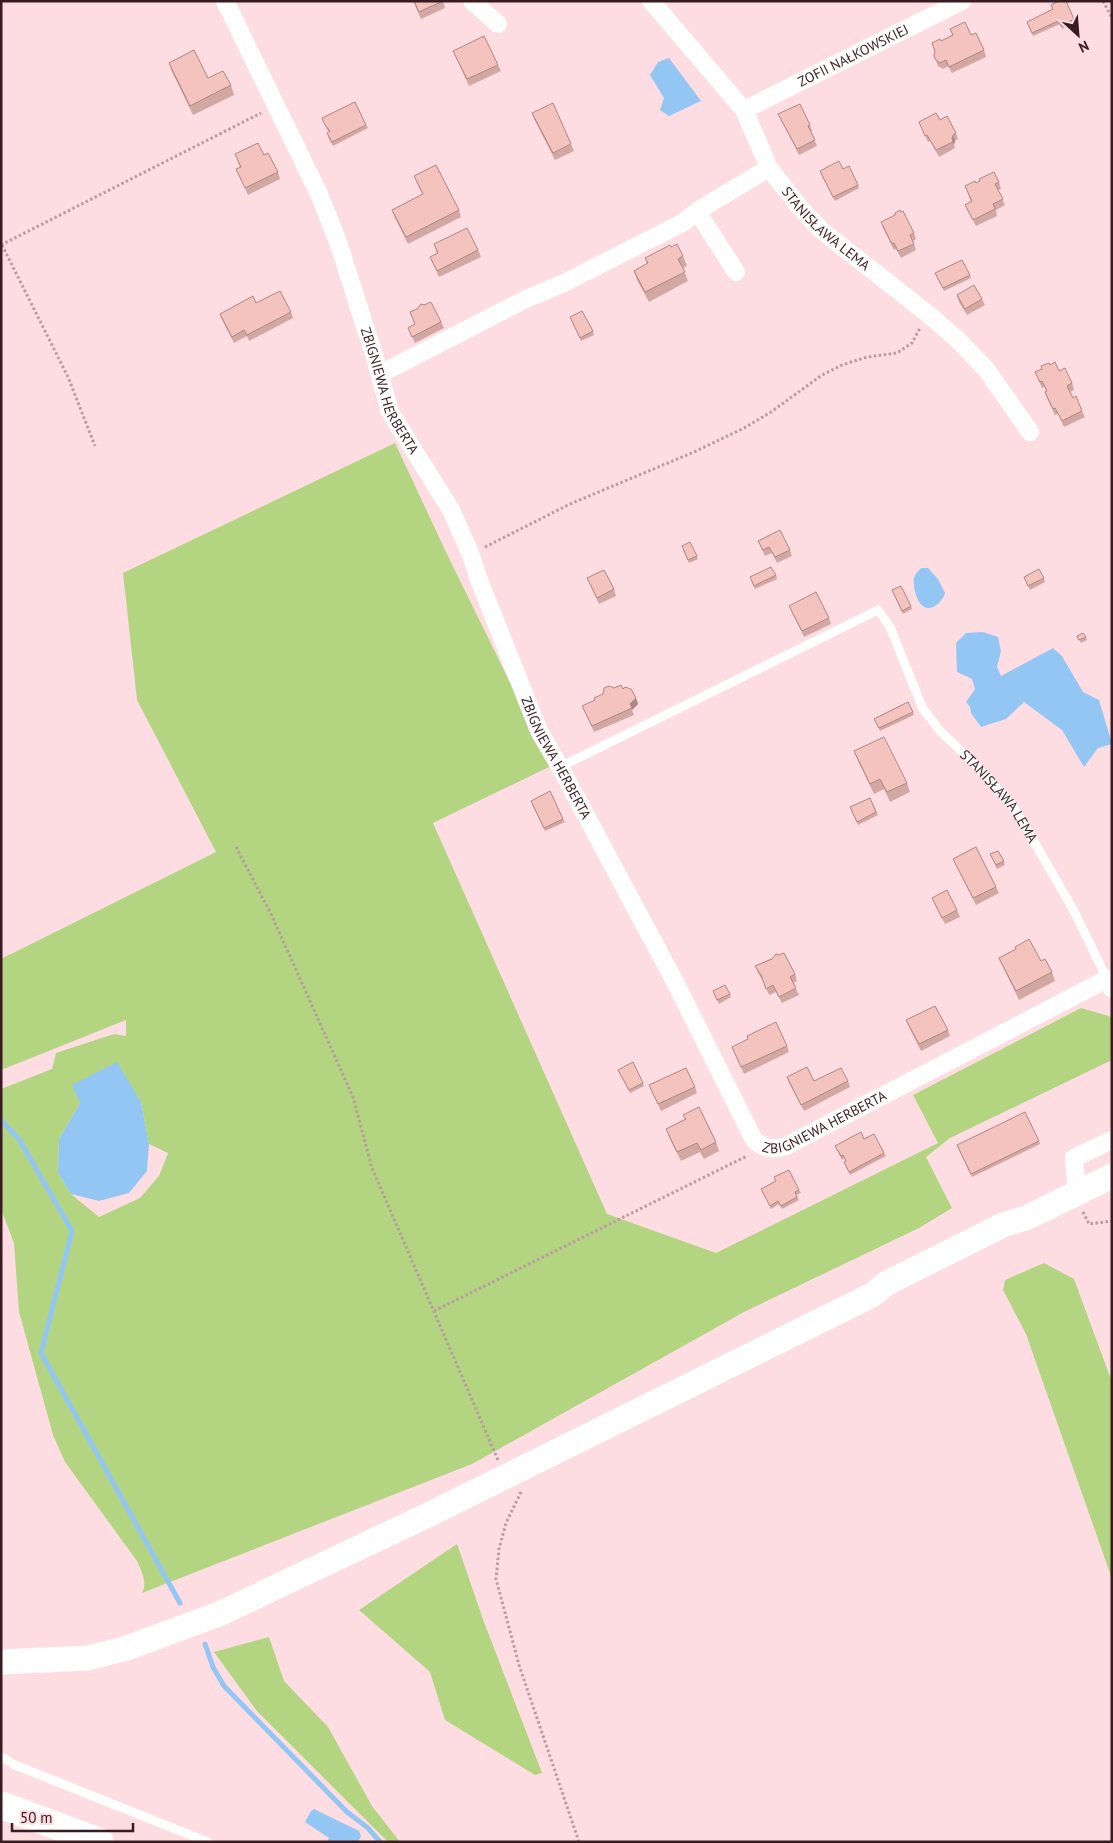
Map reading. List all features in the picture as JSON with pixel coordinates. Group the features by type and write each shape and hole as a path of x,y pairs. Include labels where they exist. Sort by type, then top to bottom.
{"main road":[{"path":"1,1662 88,1658 127,1648 219,1614 513,1473 872,1295 887,1284 1005,1224 1026,1218 1112,1176"},
{"path":"1,1805 100,1842"}],"street":[{"name":"ZBIGNIEWA HERBERTA","path":"225,1 318,194 338,242 380,374 390,412 451,510 470,553 538,732 560,766 675,982 754,1140 763,1148 774,1149 786,1146 1109,984"},
{"path":"472,1 498,24"},
{"name":"STANISŁAWA LEMA","path":"650,1 744,110 769,168 801,209 821,230 928,314 957,340 986,369 1030,432"},
{"name":"ZOFII NAŁKOWSKIEJ","path":"744,110 962,1"},
{"path":"380,374 526,299 564,283 684,222 697,211 769,168"},
{"path":"697,211 736,272"},
{"path":"1077,1193 1074,1158 1112,1140"}],"lane":[{"name":"STANISŁAWA LEMA","path":"560,766 878,610 890,628 923,709 940,731 976,765 1014,807 1074,911 1109,984"},
{"path":"1,1757 15,1765 208,1842"}],"path":[{"path":"1103,1 1112,18"},
{"path":"95,446 68,377 2,245 276,105"},
{"path":"470,553 570,504 694,452 744,428 772,412 822,375 842,365 867,357 897,353 912,343 928,314"},
{"path":"236,847 271,914 353,1096 372,1168 434,1311 513,1473 524,1476 521,1492 506,1523 499,1549 496,1579 519,1665 579,1842"},
{"path":"434,1311 763,1148"},
{"path":"1077,1193 1078,1204 1089,1224 1112,1221"}],"green space":[{"path":"395,443 551,766 433,823 607,1214 716,1253 938,1143 913,1095 1081,1008 1112,1017 1112,1060 950,1138 926,1157 952,1208 919,1228 744,1312 472,1464 142,1593 144,1581 137,1561 65,1462 53,1435 19,1312 14,1243 1,1209 1,1089 52,1069 56,1053 114,1034 126,1036 126,1020 1,1070 1,959 216,852 137,700 123,573","holes":["141,1102 149,1144 168,1153 159,1176 140,1198 99,1217 71,1194 58,1173 59,1139 80,1103"]},
{"path":"1044,1263 1074,1279 1112,1382 1112,1579 1026,1334 1003,1290 1005,1280"},
{"path":"457,1544 484,1622 542,1773 535,1775 445,1720 430,1672 359,1610"},
{"path":"269,1637 284,1681 328,1727 372,1806 400,1842 390,1842 385,1839 257,1711 214,1652"}],"water":[{"path":"669,58 701,101 669,116 660,110 664,98 650,75 658,62"},
{"path":"921,568 928,568 938,579 945,593 939,603 933,607 927,608 923,606 916,596 914,578"},
{"path":"983,632 998,637 1001,651 997,667 1001,676 1053,648 1062,656 1083,692 1099,700 1112,744 1098,748 1084,767 1062,730 1024,702 1006,719 981,727 966,702 975,689 972,679 957,672 956,643 966,633"},
{"path":"117,1062 141,1102 149,1144 147,1171 129,1193 99,1201 71,1194 58,1173 59,1139 80,1103 72,1085"},
{"path":"314,1809 359,1831 361,1836 358,1842 327,1842 329,1838 305,1822"}],"building":[{"path":"414,1 443,1 419,12"},
{"path":"1059,1 1066,1 1074,19 1061,26 1058,21 1032,33 1027,22 1053,9 1051,5"},
{"path":"965,22 971,35 976,33 984,50 949,67 946,60 940,63 934,56 935,51 932,43 953,35 950,29"},
{"path":"484,36 498,65 467,79 453,51"},
{"path":"194,50 208,78 223,71 231,85 190,106 169,63"},
{"path":"355,102 366,125 332,142 327,133 330,131 322,118"},
{"path":"553,103 571,144 553,153 532,113"},
{"path":"800,104 815,140 797,149 778,114"},
{"path":"936,113 940,120 947,116 956,133 953,135 953,142 936,150 927,135 925,136 919,122"},
{"path":"258,143 264,155 268,153 278,172 245,188 236,169 241,167 235,154"},
{"path":"839,161 843,169 849,166 858,185 833,197 820,171"},
{"path":"436,165 459,210 406,237 392,210 423,194 414,176"},
{"path":"994,172 999,182 995,184 1003,199 993,204 995,209 973,220 965,205 972,201 965,186 975,181 976,183 980,181 979,179"},
{"path":"900,210 901,212 903,211 914,233 910,235 914,244 898,251 894,243 892,244 881,222 895,215"},
{"path":"467,228 478,250 437,271 430,257 438,253 434,244"},
{"path":"677,244 683,256 678,259 685,272 645,292 634,271 648,263 645,258 670,245 671,247"},
{"path":"962,260 970,275 943,288 935,273"},
{"path":"974,285 982,299 965,309 957,295"},
{"path":"280,291 291,312 247,335 244,330 232,337 220,314 253,296 256,303"},
{"path":"431,302 441,322 412,337 408,328 415,324 410,312 417,309 421,304 424,305"},
{"path":"582,311 593,331 580,338 570,317"},
{"path":"1055,362 1059,371 1065,368 1072,383 1067,386 1073,398 1076,396 1082,411 1062,421 1055,408 1053,409 1045,392 1047,391 1035,372 1042,369 1041,366 1049,363 1050,365"},
{"path":"780,530 790,550 775,557 769,547 763,550 758,541"},
{"path":"690,542 697,556 688,560 682,546"},
{"path":"771,567 776,575 754,586 750,577"},
{"path":"1039,569 1044,578 1028,586 1024,577"},
{"path":"604,570 614,589 597,598 587,578"},
{"path":"901,586 911,606 902,611 892,590"},
{"path":"816,592 829,618 802,631 789,606"},
{"path":"1083,633 1086,637 1079,640 1077,636"},
{"path":"621,685 623,689 625,687 631,689 636,698 630,704 632,708 592,726 582,706 603,694 604,688 609,686 614,688"},
{"path":"908,702 913,712 879,728 874,719"},
{"path":"884,737 907,783 887,792 880,779 870,784 854,751"},
{"path":"550,791 563,819 544,828 531,801"},
{"path":"870,798 876,812 857,822 850,807"},
{"path":"976,847 996,887 973,898 953,859"},
{"path":"998,851 1004,861 996,865 990,854"},
{"path":"947,890 957,910 942,918 932,898"},
{"path":"1029,939 1041,961 1045,959 1052,972 1016,991 999,958"},
{"path":"784,953 795,974 790,977 796,988 779,997 773,985 766,989 761,975 755,966 772,959 776,954"},
{"path":"725,985 730,994 717,1000 713,991"},
{"path":"935,1006 948,1030 919,1044 906,1020"},
{"path":"776,1022 787,1046 741,1067 732,1047 748,1039 747,1036"},
{"path":"633,1062 643,1083 629,1090 618,1070"},
{"path":"807,1067 814,1081 841,1068 848,1081 801,1105 787,1077"},
{"path":"686,1068 695,1087 658,1104 649,1085"},
{"path":"699,1107 716,1142 701,1150 697,1143 677,1152 666,1129 686,1119 683,1115"},
{"path":"1025,1112 1039,1141 971,1174 957,1145"},
{"path":"861,1132 864,1139 874,1134 884,1153 849,1172 843,1155 841,1156 835,1146"},
{"path":"789,1170 799,1190 795,1192 797,1197 781,1206 778,1201 770,1206 761,1189 776,1181 774,1177"}],"waterway":[{"path":"1,1120 19,1139 72,1231 41,1353 180,1603"},
{"path":"205,1644 213,1667 224,1686 347,1812 368,1828 380,1842"}]}
